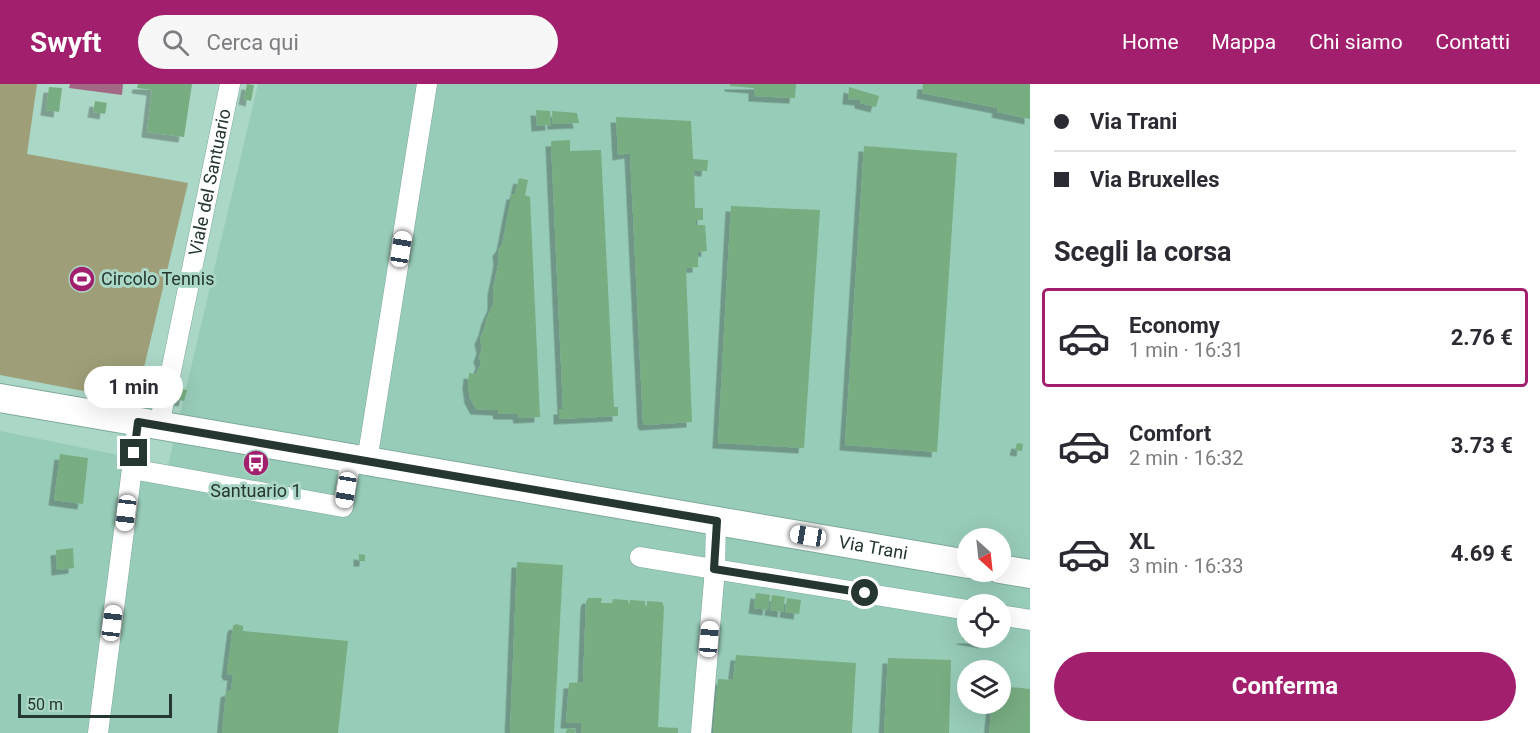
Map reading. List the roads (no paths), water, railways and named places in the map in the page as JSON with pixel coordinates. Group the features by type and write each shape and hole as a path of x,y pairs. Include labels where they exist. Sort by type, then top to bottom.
{"main road":[{"name":"Via Trani","path":"0,398 957,562"},
{"path":"1011,571 1030,574"}],"street":[{"name":"Viale del Santuario","path":"98,733 132,470 148,424 167,391 230,84"},
{"path":"132,470 343,507 359,459 427,84"},
{"path":"701,733 717,521"},
{"path":"640,557 957,608"},
{"path":"1011,617 1030,620"}],"place":[{"name":"Circolo Tennis","path":"82,279"},
{"name":"Santuario 1","path":"256,463"}]}
